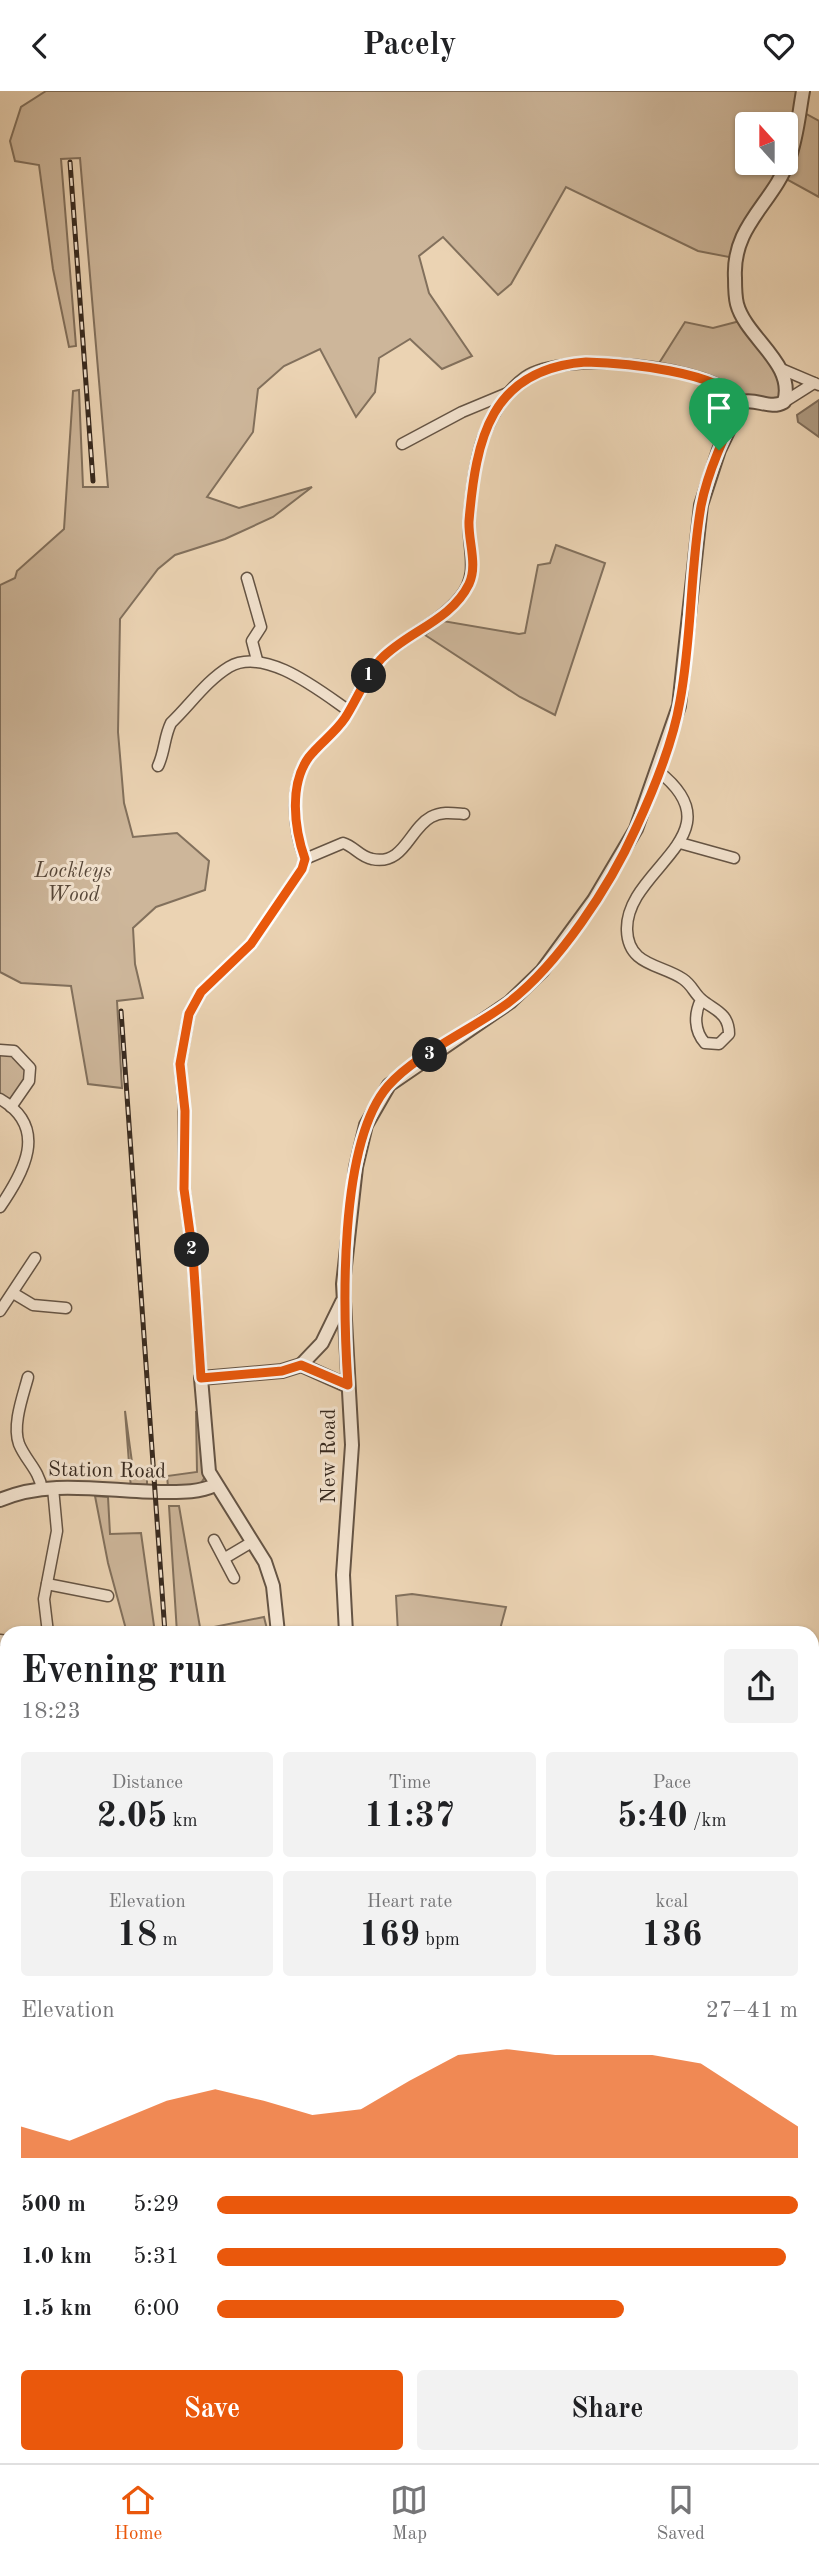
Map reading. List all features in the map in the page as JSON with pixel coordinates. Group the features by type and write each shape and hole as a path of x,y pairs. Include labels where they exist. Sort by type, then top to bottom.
{"street":[{"path":"784,402 786,383 779,368 737,305 734,258 745,227 768,197 789,159 803,91"},
{"path":"277,1626 273,1586 265,1562 209,1472 193,1255 184,1189 185,1111 180,1064 189,1014 201,992 251,944 274,907 296,880 305,859 296,809 297,780 309,757 336,730 381,659 448,610 469,584 472,575 469,522 478,459 491,421 510,392 526,377 549,367 600,362 654,368 698,378 737,395 741,402 751,401 772,406 817,384"},
{"path":"779,368 817,384"},
{"path":"402,445 462,412 510,392"},
{"name":"New Road","path":"346,1626 344,1575 352,1445 343,1300 356,1167 366,1125 389,1085 510,1002 542,971 615,868 636,829 679,706 701,505 719,450 741,402"},
{"path":"247,578 261,627 252,641 257,660"},
{"path":"158,766 166,750 170,724 230,666 257,660 274,665 349,711"},
{"path":"658,771 678,786 685,805 687,827 680,843 628,913 627,935 639,958 687,982 701,1000 716,1007 727,1023 729,1034 719,1044 705,1044 698,1033 697,1012 701,1000"},
{"path":"305,859 343,843 366,857 382,859 406,847 419,828 431,817 444,813 464,814"},
{"path":"680,843 734,858"},
{"path":"0,1050 14,1051 30,1068 24,1090 11,1107"},
{"path":"0,1099 11,1107 23,1125 29,1151 24,1170 0,1207"},
{"path":"0,1311 35,1258"},
{"path":"13,1293 33,1305 66,1308"},
{"path":"201,1378 282,1371 301,1365 322,1343 343,1300"},
{"path":"301,1365 348,1385"},
{"path":"28,1377 17,1436 24,1454 47,1488 57,1531 44,1599 47,1626"},
{"name":"Station Road","path":"0,1500 47,1488 175,1492 205,1489 215,1485"},
{"path":"214,1540 234,1578"},
{"path":"225,1558 252,1542"},
{"path":"47,1584 108,1596"}],"green space":[{"name":"Lockleys Wood","path":"46,91 804,91 801,111 819,121 819,197 781,176 734,258 698,251 566,187 511,284 498,295 443,237 419,256 429,293 472,356 442,369 410,339 379,358 375,392 356,417 320,349 284,366 258,389 253,432 207,497 239,508 312,487 273,517 225,539 175,555 158,569 120,619 118,732 124,803 133,837 177,833 209,861 205,890 156,907 133,928 135,964 143,998 117,1001 122,1088 88,1084 71,986 21,983 0,972 0,585 15,578 17,571 64,529 73,391 79,390 83,487 108,487 80,158 61,159 76,346 69,347 53,269 39,165 15,161 10,141 21,107"},
{"path":"744,320 779,368 784,402 751,401 719,387 656,368 685,322 713,328"},
{"path":"556,545 605,563 555,715 520,697 425,635 443,621 525,633 538,565 550,563"},
{"path":"0,1053 12,1054 26,1068 26,1082 11,1100 0,1095"},
{"path":"125,1411 134,1477 147,1477 147,1488 131,1489"},
{"path":"196,1412 200,1412 205,1477 199,1486 168,1487 167,1476 197,1472"},
{"path":"95,1496 108,1497 110,1534 141,1533 154,1626 125,1626 108,1563"},
{"path":"169,1506 179,1506 200,1626 177,1626"},
{"path":"412,1594 506,1607 501,1626 398,1626 396,1596"},
{"path":"264,1617 266,1626 219,1626"}],"shaded area":[{"path":"819,400 819,437 798,422 797,415"}],"railway":[{"path":"70,162 93,481"},
{"path":"121,1011 165,1626"}],"route":[{"path":"600,362 654,368 698,378 737,395 741,402 719,450 701,505 679,706 636,829 594,901 542,971 510,1002 411,1067 389,1085 366,1125 356,1167 343,1284 348,1385 335,1377 301,1365 282,1371 201,1378 193,1255 184,1189 185,1111 180,1064 189,1014 201,992 251,944 302,869 305,859 301,850 295,793 297,780 309,757 336,730 381,659 448,610 469,584 472,575 469,522 478,459 482,440 499,406 526,377 549,367 566,363 600,362"}]}
